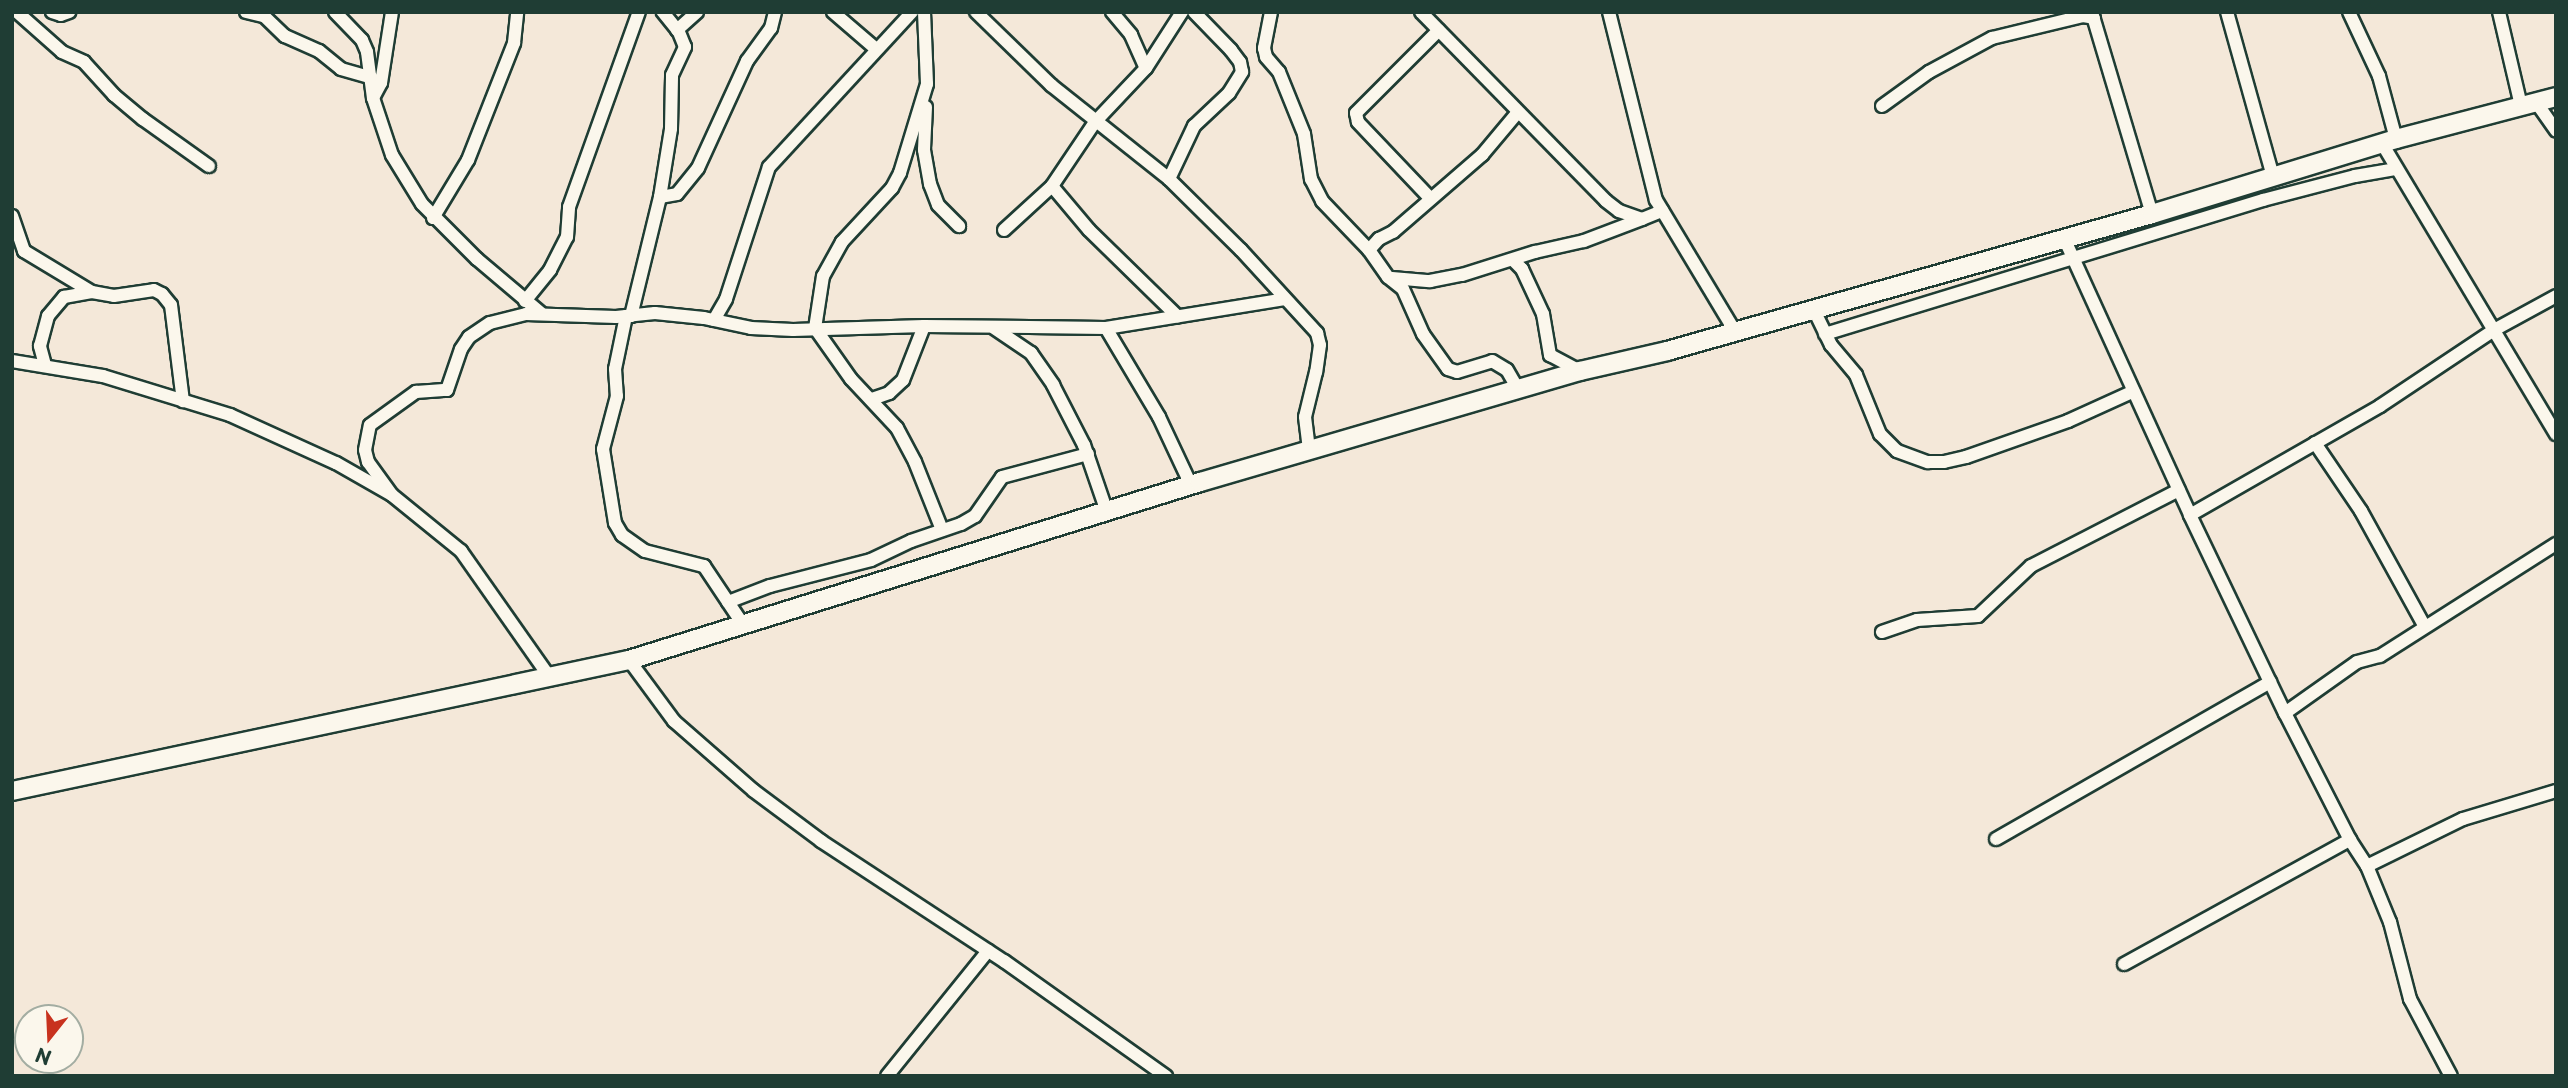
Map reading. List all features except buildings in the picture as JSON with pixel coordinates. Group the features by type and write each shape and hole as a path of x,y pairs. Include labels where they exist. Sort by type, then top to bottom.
{"street":[{"path":"17,12 62,52 84,62 114,95 209,166"},
{"path":"52,12 61,15 69,12"},
{"path":"246,12 264,16 285,36 319,51 341,69 372,78"},
{"path":"335,12 362,40 372,78 373,98 391,156 433,218 542,315"},
{"path":"373,98 381,83 393,12"},
{"path":"433,218 468,160 514,43 517,12"},
{"path":"525,301 550,270 567,237 569,207 639,12"},
{"path":"663,12 677,30 685,47 672,75 671,129 660,197 615,369 617,396 603,449 608,496 615,523 632,544 645,551 704,566 744,626"},
{"path":"677,30 697,12"},
{"path":"660,197 677,194 698,168 747,61 771,28 775,12"},
{"path":"834,12 876,49"},
{"path":"714,320 726,299 769,167 912,12"},
{"path":"924,12 926,166 938,205 958,226"},
{"path":"976,12 1095,122 1169,179 1286,299 1320,340 1316,372 1305,417 1309,451"},
{"path":"1112,12 1131,36 1146,68"},
{"path":"1004,230 1052,186 1095,122 1146,68 1182,12"},
{"path":"1169,179 1194,126 1229,93 1242,72 1240,62 1231,50 1195,12"},
{"path":"1271,12 1264,48 1266,57 1279,72 1304,134 1315,190 1322,201 1369,250 1388,277 1403,289 1423,334 1448,369 1457,372 1492,360 1507,370 1519,391"},
{"path":"1422,12 1606,201 1619,211 1642,219"},
{"path":"1609,12 1647,170 1661,211 1734,330"},
{"path":"2227,12 2273,177"},
{"path":"2349,12 2379,76 2396,169 2556,433"},
{"path":"2499,12 2528,104 2556,131"},
{"path":"1882,106 1929,72 1992,38 2093,15 2152,214"},
{"path":"1430,198 1358,122 1356,113 1439,30"},
{"path":"927,84 900,173 892,188 842,242 823,276 815,328 839,364 872,399 907,445 942,530"},
{"path":"12,791 326,726 548,675 629,660 1191,485 1580,371 1667,351 2152,214 2390,142 2556,97"},
{"path":"1369,250 1482,155 1518,112"},
{"path":"1825,334 2263,200 2355,176 2396,169"},
{"path":"1052,186 1089,230 1178,317"},
{"path":"1388,277 1430,281 1475,272 1584,241 1661,211"},
{"path":"12,216 24,251 92,292"},
{"path":"2064,237 2190,515 2270,682 2350,840 2367,866 2390,922 2410,999 2451,1076"},
{"path":"1513,260 1522,269 1543,314 1550,355 1580,371"},
{"path":"45,365 40,346 48,316 64,297 92,292 114,296 154,290 169,301 183,401"},
{"path":"2190,515 2380,406 2494,330 2556,296"},
{"path":"726,299 736,320 744,326"},
{"path":"392,495 368,462 365,450 370,425 416,392 448,390 461,349 469,337 490,323 526,314 629,316 655,313 793,330 924,326 1106,328 1286,299"},
{"path":"1813,308 1825,334 1856,375 1884,439 1897,451 1928,462 1966,457 2068,421 2134,391"},
{"path":"872,399 889,393 903,380 924,326"},
{"path":"994,328 1036,359 1053,385 1088,454 1108,512"},
{"path":"1106,328 1159,416 1191,485"},
{"path":"12,361 103,376 255,425 335,463 392,495 461,551 548,675"},
{"path":"2315,443 2361,511 2425,627"},
{"path":"728,602 769,586 872,560 975,516 1002,477 1088,454"},
{"path":"1882,632 1917,620 1978,616 2031,566 2179,490"},
{"path":"2285,713 2357,662 2375,659 2556,544"},
{"path":"629,660 674,721 754,791 821,841 988,951 1166,1076"},
{"path":"1996,839 2270,682"},
{"path":"2367,866 2463,819 2556,790"},
{"path":"2124,964 2350,840"},
{"path":"887,1076 988,951"}]}
